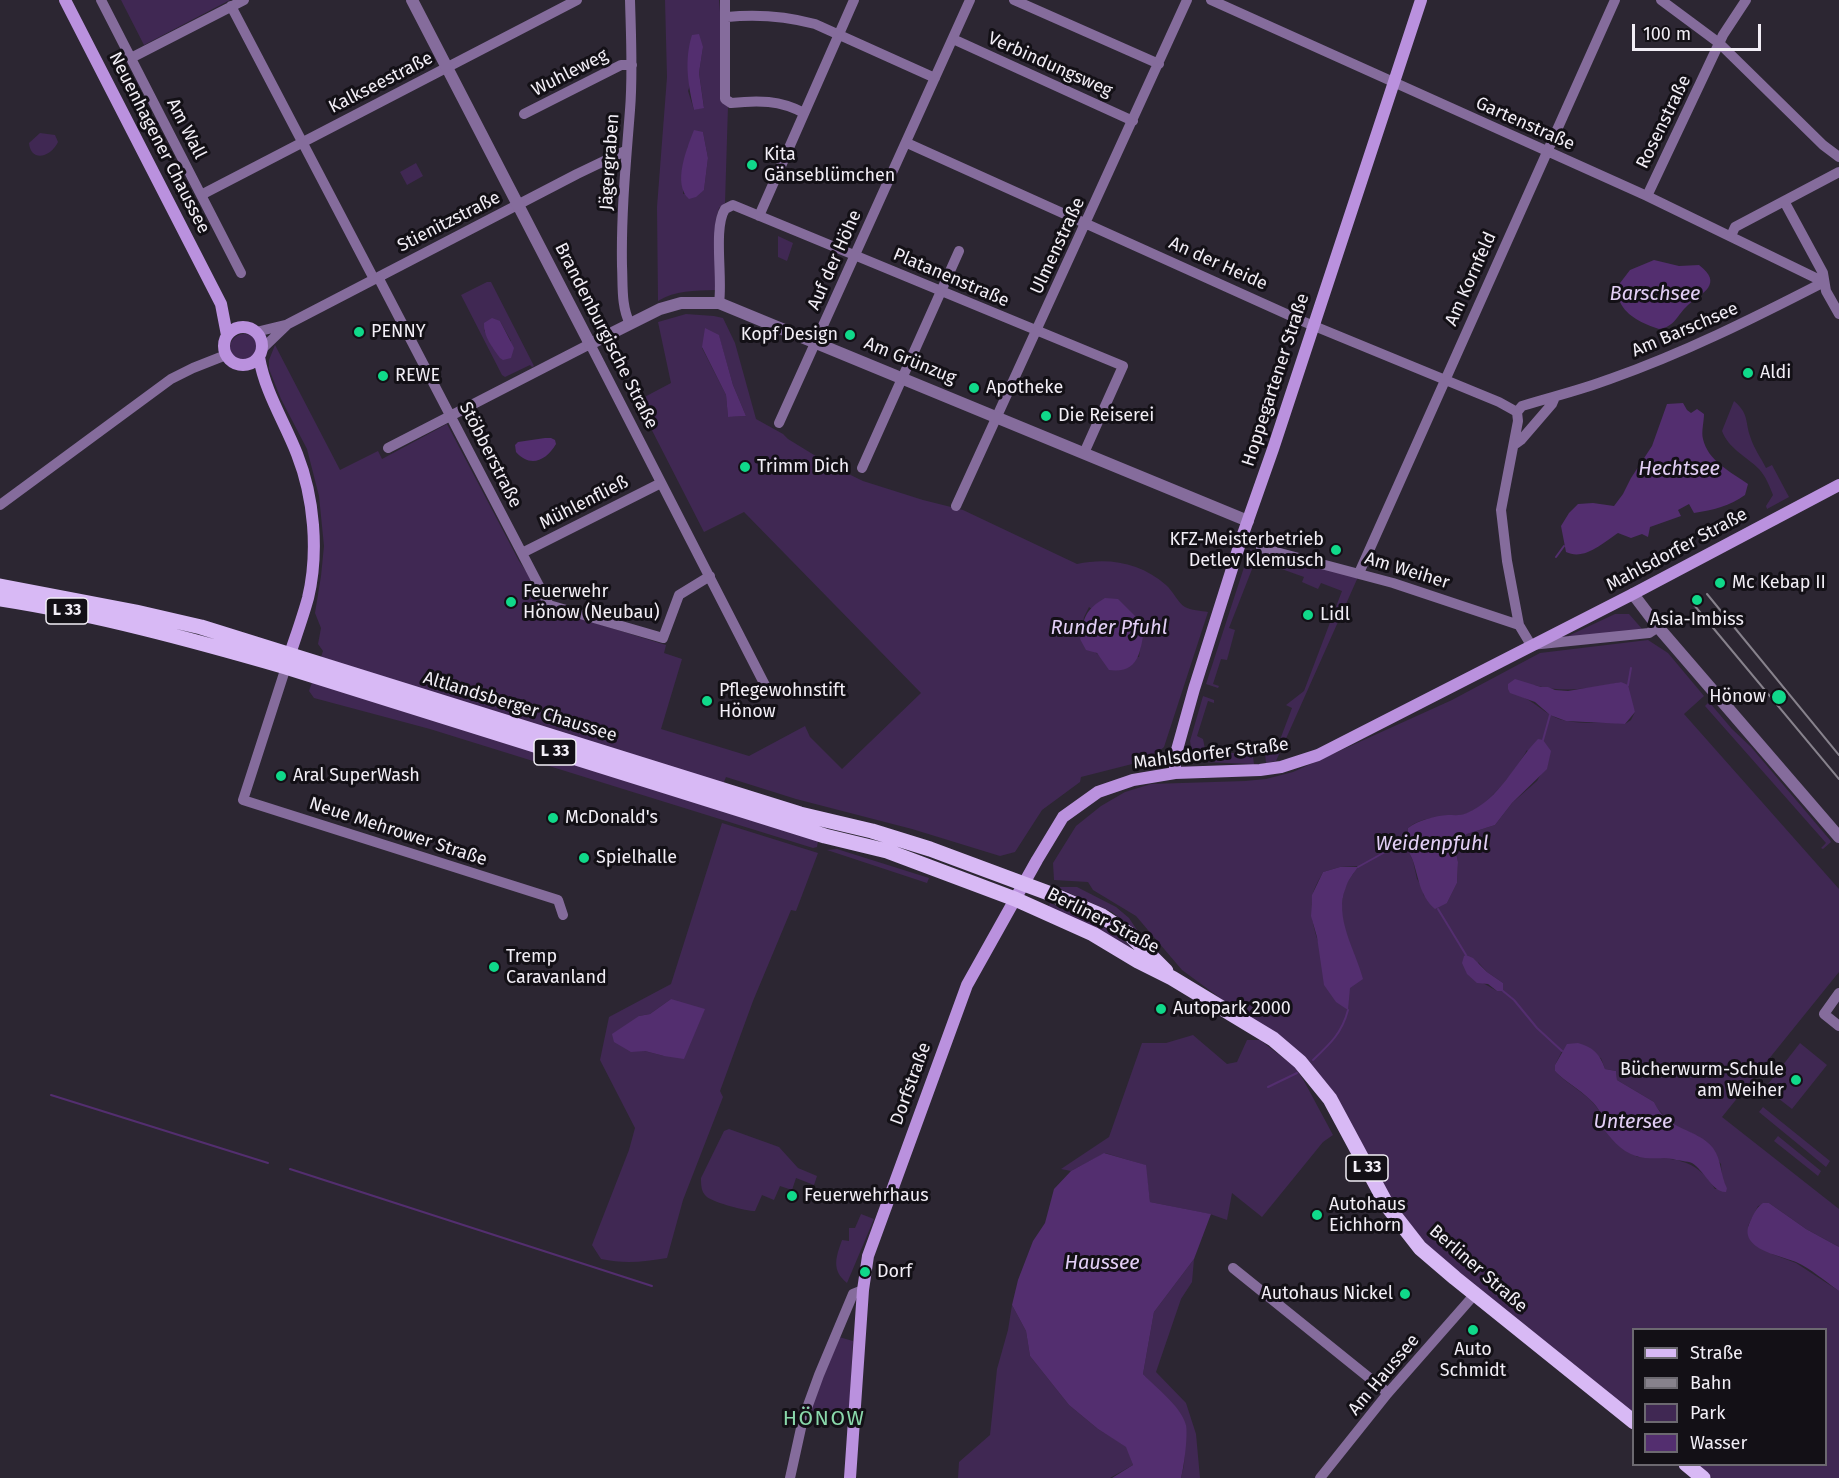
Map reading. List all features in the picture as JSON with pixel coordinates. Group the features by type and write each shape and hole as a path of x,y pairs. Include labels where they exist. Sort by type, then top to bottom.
{"main road":[{"name":"Neuenhagener Chaussee","path":"65,0 221,304 242,327 256,332"},
{"name":"Hoppegartener Straße","path":"1174,773 1175,757 1194,689 1421,0"},
{"name":"Neuenhagener Chaussee","path":"221,304 227,335 224,345 226,355"},
{"path":"227,335 236,328 242,327"},
{"path":"256,332 260,337 265,383 297,455 308,488 311,511 313,544 310,586 288,661"},
{"path":"226,355 233,363 244,365 250,364 261,353"},
{"path":"244,365 274,405"},
{"name":"Mahlsdorfer Straße","path":"1015,899 1063,817 1098,792 1133,780 1174,773 1260,770 1307,760 1633,594 1839,484"},
{"name":"Altlandsberger Chaussee","path":"0,586 201,627 288,661 814,833 887,851 1015,899"},
{"name":"Altlandsberger Chaussee","path":"0,599 133,625 288,661 800,814 901,840 1024,883"},
{"name":"Berliner Straße","path":"1024,883 1102,916 1130,934 1172,978"},
{"name":"Berliner Straße","path":"1015,899 1093,934 1172,978 1285,1048 1300,1062 1330,1099 1388,1207 1404,1229 1438,1265 1632,1420"},
{"name":"Dorfstraße","path":"850,1478 862,1290 868,1256 967,985 1015,899"},
{"path":"1688,1466 1703,1478"}],"street":[{"name":"Am Wall","path":"101,0 241,273"},
{"path":"131,58 243,0"},
{"name":"Brandenburgische Straße","path":"412,0 767,689"},
{"name":"Kalkseestraße","path":"201,195 577,0"},
{"name":"Jägergraben","path":"630,0 632,65 622,195 623,307 630,324"},
{"path":"725,0 727,17 725,99 731,103 778,102 804,113"},
{"path":"763,218 804,113 854,0"},
{"name":"Auf der Höhe","path":"779,423 970,0"},
{"path":"1014,0 1159,64"},
{"name":"Ulmenstraße","path":"956,506 1187,0"},
{"name":"Gartenstraße","path":"1211,0 1647,196 1824,282"},
{"name":"Am Kornfeld","path":"1359,573 1615,0"},
{"path":"1661,0 1719,43 1823,145 1839,157"},
{"name":"Rosenstraße","path":"1647,196 1719,43 1746,0"},
{"name":"Stöbberstraße","path":"231,6 302,142 451,414 549,605 663,638 679,595 710,576"},
{"path":"727,17 763,15 795,19 838,33 935,78"},
{"name":"Verbindungsweg","path":"953,39 1133,121"},
{"name":"Wuhleweg","path":"524,114 621,65 632,65"},
{"name":"An der Heide","path":"907,143 1314,326 1499,402 1517,412"},
{"name":"Stienitzstraße","path":"256,332 288,324 626,151"},
{"path":"1731,236 1735,227 1839,172"},
{"path":"1784,201 1823,273 1826,291 1839,314"},
{"name":"Platanenstraße","path":"719,303 721,293 720,222 725,209 733,206 1123,366 1084,453"},
{"path":"862,468 959,251"},
{"name":"Am Barschsee","path":"1517,412 1522,406 1555,397 1659,360 1746,322 1824,282"},
{"name":"Am Grünzug","path":"590,344 660,309 681,303 719,303 1248,521"},
{"name":"Stienitzstraße","path":"261,353 288,324"},
{"path":"388,448 590,344"},
{"path":"0,505 171,380 193,368 226,355"},
{"path":"1514,445 1552,404 1555,397"},
{"path":"1517,412 1518,421 1503,496 1502,520 1519,625 1531,645"},
{"name":"Mühlenfließ","path":"522,553 662,483"},
{"name":"Am Weiher","path":"1261,548 1437,596 1519,625"},
{"path":"1633,594 1658,627 1839,837"},
{"name":"Mahlsdorfer Straße","path":"1531,645 1649,633 1658,627"},
{"name":"Neue Mehrower Straße","path":"288,661 243,800 558,900 563,915"},
{"path":"1839,993 1824,1014 1839,1026"},
{"path":"1233,1268 1388,1393"},
{"name":"Dorfstraße","path":"790,1478 803,1419 819,1375 853,1294 862,1290"},
{"name":"Am Haussee","path":"1320,1478 1388,1393 1475,1294"}],"green space":[{"path":"121,0 230,0 144,45"},
{"path":"665,0 719,0 728,106 725,203 719,208 716,219 715,290 678,293 658,301 657,207 667,77","holes":["703,47 699,73 704,107 694,110 688,91","703,132 708,158 704,190 683,194 683,167 688,146"]},
{"path":"40,133 55,135 58,142 51,151 42,156 33,153 29,143"},
{"path":"416,163 423,176 407,185 400,172"},
{"path":"778,236 793,243 787,261 778,257"},
{"path":"491,282 534,366 530,365 505,377 502,375 461,295","holes":["500,321 511,341 493,348 484,330"]},
{"path":"686,314 723,318 735,343 756,419 832,466 863,481 963,510 1077,564 1113,562 1146,571 1166,585 1185,607 1208,612 1164,747 1144,764 1136,763 1081,777 1080,782 1042,810 1015,852 1000,856 726,777 723,784 321,657 323,651 318,644 321,628 315,613 324,546 319,496 307,449 281,399 269,369 269,360 275,345 340,470 378,451 382,459 447,424 519,561 553,610 666,645 664,653 682,659 661,729 749,756 805,726 810,737 842,769 921,693 744,512 704,532 637,401 671,383 658,322","holes":["719,336 733,385 746,416 728,417 726,395 702,348","1089,607 1141,644 1139,657 1102,658 1080,639 1084,617"]},
{"path":"244,334 254,338 258,348 254,358 244,362 234,358 230,348 234,338"},
{"path":"1734,401 1744,414 1751,440 1766,468 1772,465 1789,497 1767,509 1766,506 1773,495 1765,478 1759,469 1738,452 1722,431"},
{"path":"1250,549 1358,577 1276,761 1266,763 1265,753 1268,750 1275,753 1292,708 1286,705 1304,691 1342,591 1321,583 1318,589 1302,582 1304,577 1262,562 1260,566 1254,564 1229,628 1235,630 1227,660 1221,659 1213,684 1219,686 1218,688 1206,684"},
{"path":"1615,614 1629,614 1643,630 1566,637"},
{"path":"1648,640 1668,653 1704,696 1684,714 1839,889 1839,972 1722,1117 1839,1209 1839,1247 1806,1229 1769,1203 1758,1206 1748,1226 1772,1254 1796,1263 1839,1291 1839,1478 1712,1478 1696,1466 1827,1466 1827,1328 1632,1328 1632,1414 1429,1249 1388,1194 1329,1086 1231,1006 1182,970 1136,916 1093,890 1088,882 1054,880 1053,863 1076,826 1101,806 1125,792 1151,784 1245,781 1266,779 1293,772 1452,700 1540,653","holes":["1621,682 1635,712 1631,720 1625,724 1562,720 1523,697 1534,685 1566,689","1527,750 1541,774 1537,781 1512,803 1495,825 1467,834 1457,842 1455,848 1458,862 1457,883 1447,903 1424,896 1406,845 1408,828 1427,819 1471,812 1499,789","1358,866 1345,888 1342,905 1348,1009 1318,940 1312,912 1313,895 1323,872 1340,867","1478,962 1487,972 1503,983 1497,991 1483,983","1562,1051 1601,1058 1605,1069 1616,1071 1617,1080 1654,1102 1674,1126 1698,1136 1721,1164 1722,1179 1727,1188 1715,1189 1700,1171 1682,1161 1637,1157 1603,1120 1595,1105 1555,1071 1555,1065"]},
{"path":"312,682 818,841 817,847 813,848 430,729 314,698 309,691"},
{"path":"1203,696 1214,700 1214,703 1208,701 1197,736 1203,739 1205,749 1214,752 1216,747 1219,748 1219,753 1251,753 1250,757 1253,757 1254,764 1202,762 1192,754 1190,741"},
{"path":"1709,702 1751,747 1830,840 1831,842 1823,849 1821,848 1826,843 1705,706"},
{"path":"722,823 818,853 796,911 791,910 753,1001 720,1091 723,1097 683,1200 667,1258 634,1262 601,1259 592,1245 629,1150 635,1128 600,1060 609,1017 671,984","holes":["671,999 664,1056 645,1051 639,1016 650,1014"]},
{"path":"837,849 929,878 927,883 827,850"},
{"path":"1077,887 1116,907 1129,918 1139,933 1112,912 1058,888"},
{"path":"1050,903 1107,929 1134,951 1048,909"},
{"path":"1193,1035 1227,1064 1237,1062 1247,1040 1260,1040 1295,1067 1333,1135 1323,1142 1262,1217 1232,1193 1227,1220 1210,1214 1150,1202 1145,1165 1105,1153 1071,1171 1061,1169 1109,1137 1142,1043 1166,1043"},
{"path":"1800,1043 1827,1065 1792,1109 1765,1088"},
{"path":"1763,1107 1830,1161 1826,1167 1759,1112"},
{"path":"729,1129 779,1147 798,1168 817,1176 814,1185 796,1178 792,1190 780,1186 774,1200 762,1195 755,1211 717,1202 707,1197 702,1191 701,1178 724,1131"},
{"path":"1778,1136 1821,1171 1818,1176 1774,1141"},
{"path":"861,1214 874,1219 847,1283 837,1268 837,1258 842,1240 849,1241 849,1228 855,1228"},
{"path":"1194,1259 1192,1282 1181,1299 1156,1372 1186,1403 1196,1434 1200,1478 1181,1478 1186,1425 1143,1374 1154,1312"},
{"path":"1012,1305 1026,1331 1030,1356 1069,1405 1098,1429 1127,1447 1133,1465 1110,1478 958,1478 959,1462 990,1435 997,1369 1008,1330"},
{"path":"839,1337 853,1341 849,1415 808,1411"}],"water":[{"path":"699,34 703,47 699,73 704,108 694,110 689,82 688,54 692,35"},
{"path":"694,130 703,132 708,158 704,190 696,197 689,199 684,192 681,175"},
{"name":"Barschsee","path":"1654,260 1679,266 1699,265 1710,278 1708,288 1704,292 1688,305 1669,326 1659,329 1627,312 1619,300 1617,287 1630,270"},
{"path":"492,318 500,321 514,348 511,358 503,360 500,358 487,337 484,323"},
{"path":"705,328 719,335 733,385 746,416 728,417 726,395 702,347"},
{"name":"Hechtsee","path":"1683,403 1691,413 1697,409 1704,414 1702,433 1706,447 1715,460 1748,484 1745,495 1721,507 1694,513 1689,504 1678,510 1681,516 1650,527 1648,537 1642,534 1631,538 1618,533 1586,553 1566,552 1561,526 1569,513 1578,504 1593,503 1614,506 1652,446 1667,404"},
{"path":"545,438 555,440 556,444 543,458 527,460 516,452 515,445 518,442"},
{"name":"Runder Pfuhl","path":"1105,598 1118,599 1145,626 1137,658 1133,664 1120,670 1109,670 1097,653 1086,650 1080,639 1089,610"},
{"path":"1515,679 1541,687 1568,691 1621,682 1628,685 1635,712 1625,724 1566,721 1550,715 1535,702 1510,693 1508,684"},
{"name":"Weidenpfuhl","path":"1538,739 1543,740 1551,751 1547,769 1512,803 1495,825 1467,834 1457,842 1455,848 1458,862 1457,883 1447,903 1435,909 1423,893 1407,848 1408,828 1427,819 1462,815 1479,807 1498,790"},
{"path":"1340,867 1358,867 1348,882 1342,910 1347,934 1363,979 1350,988 1348,1010 1336,1002 1324,985 1317,937 1311,916 1312,895 1323,872"},
{"path":"1466,955 1473,958 1503,983 1503,991 1497,991 1488,984 1477,983 1467,974 1462,963"},
{"path":"671,999 705,1009 684,1059 645,1051 631,1052 614,1042 612,1034 639,1016 650,1014"},
{"name":"Untersee","path":"1578,1043 1595,1052 1605,1069 1616,1071 1617,1080 1654,1102 1667,1119 1699,1136 1713,1148 1720,1163 1726,1192 1717,1189 1692,1163 1668,1158 1640,1157 1630,1154 1616,1144 1601,1126 1602,1118 1599,1110 1586,1096 1555,1071 1555,1065 1567,1044"},
{"name":"Haussee","path":"1104,1153 1146,1165 1150,1202 1211,1214 1194,1259 1154,1312 1143,1374 1174,1404 1186,1425 1181,1478 1112,1478 1133,1465 1126,1447 1098,1429 1069,1405 1030,1356 1026,1331 1012,1305 1018,1280 1033,1241 1045,1223 1054,1189 1071,1171"},
{"path":"1763,1203 1769,1203 1806,1229 1839,1247 1839,1291 1802,1265 1754,1245 1749,1239 1748,1231 1754,1214"}],"waterway":[{"path":"1556,557 1564,546"},
{"path":"1628,685 1631,668"},
{"path":"1543,740 1550,715"},
{"path":"1358,867 1394,847 1405,845"},
{"path":"1438,909 1466,955"},
{"path":"1503,991 1562,1051"},
{"path":"1313,1060 1339,1032 1348,1010"},
{"path":"1268,1087 1297,1073"},
{"path":"51,1095 268,1163"},
{"path":"290,1169 652,1286"}],"railway":[{"path":"1707,594 1839,755"},
{"path":"1694,605 1839,779"}],"place":[{"name":"Kita Gänseblümchen","path":"752,165"},
{"name":"PENNY","path":"359,332"},
{"name":"Kopf Design","path":"850,335"},
{"name":"Aldi","path":"1748,373"},
{"name":"REWE","path":"383,376"},
{"name":"Apotheke","path":"974,388"},
{"name":"Die Reiserei","path":"1046,416"},
{"name":"Trimm Dich","path":"745,467"},
{"name":"KFZ-Meisterbetrieb Detlev Klemusch","path":"1336,550"},
{"name":"Mc Kebap II","path":"1720,583"},
{"name":"Asia-Imbiss","path":"1697,600"},
{"name":"Feuerwehr Hönow (Neubau)","path":"511,602"},
{"name":"Lidl","path":"1308,615"},
{"name":"Hönow","path":"1779,697"},
{"name":"Pflegewohnstift Hönow","path":"707,701"},
{"name":"Aral SuperWash","path":"281,776"},
{"name":"McDonald's","path":"553,818"},
{"name":"Spielhalle","path":"584,858"},
{"name":"Tremp Caravanland","path":"494,967"},
{"name":"Autopark 2000","path":"1161,1009"},
{"name":"Bücherwurm-Schule am Weiher","path":"1796,1080"},
{"name":"Feuerwehrhaus","path":"792,1196"},
{"name":"Autohaus Eichhorn","path":"1317,1215"},
{"name":"Dorf","path":"865,1272"},
{"name":"Autohaus Nickel","path":"1405,1294"},
{"name":"Auto Schmidt","path":"1473,1330"}],"district":[{"name":"HÖNOW","path":"824,1419"}]}
